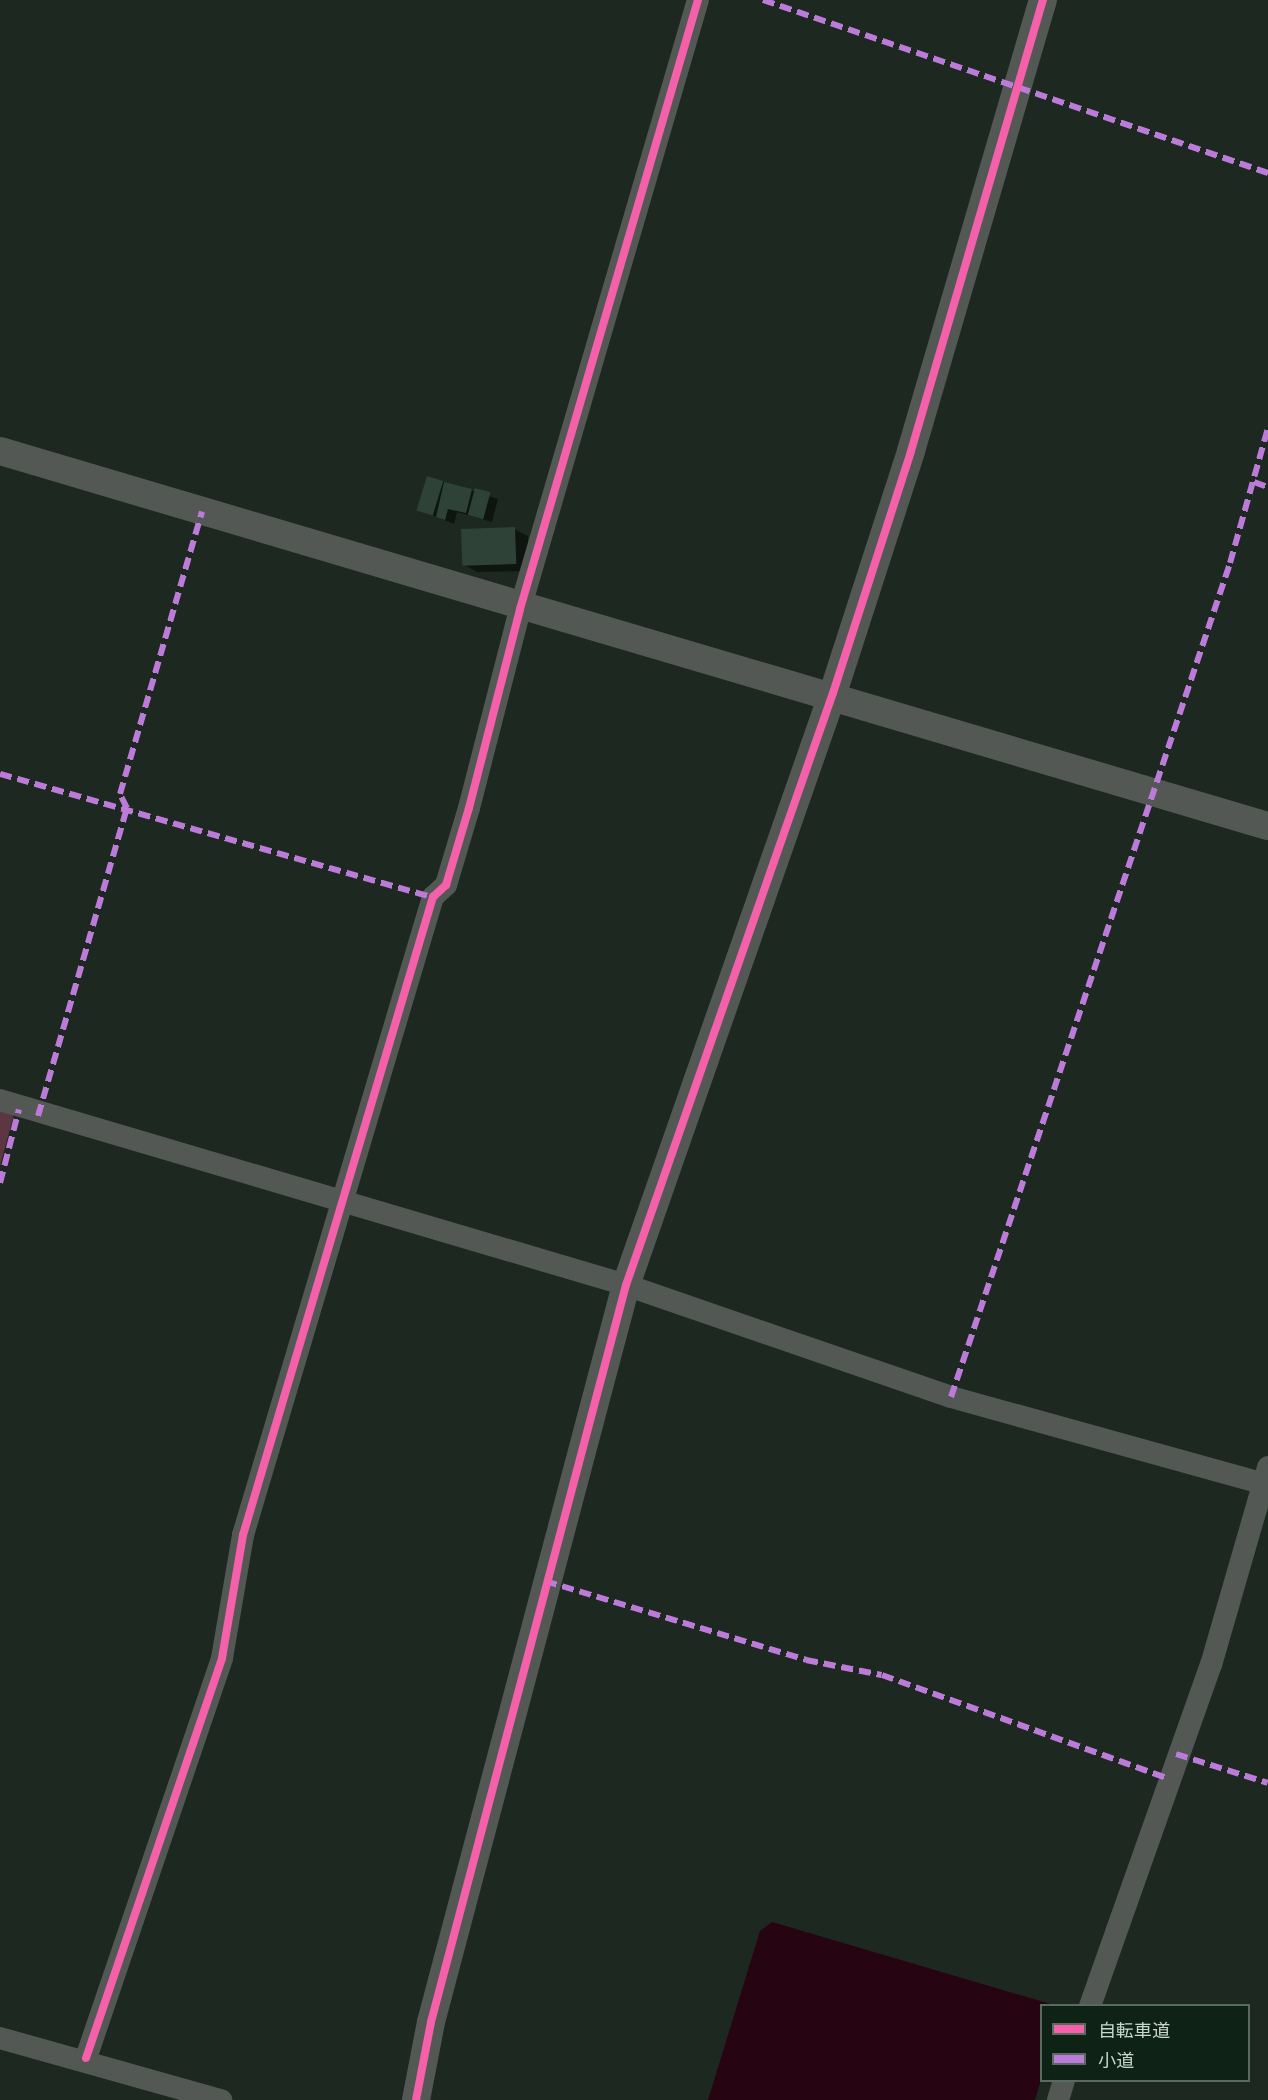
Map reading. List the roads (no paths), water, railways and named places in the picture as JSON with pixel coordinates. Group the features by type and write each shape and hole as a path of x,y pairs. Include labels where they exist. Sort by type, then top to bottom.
{"street":[{"path":"86,2058 222,1658 243,1535 433,897 446,885 469,808 520,609 698,0"},
{"path":"416,2100 434,2010 626,1285 833,693 911,451 1043,0"},
{"path":"0,452 520,609 833,693 1268,826"},
{"path":"0,1100 626,1285 951,1397 1266,1479 1211,1665 1091,2004"},
{"path":"0,2038 86,2058 221,2100"},
{"path":"1058,2100 1063,2082"}]}
